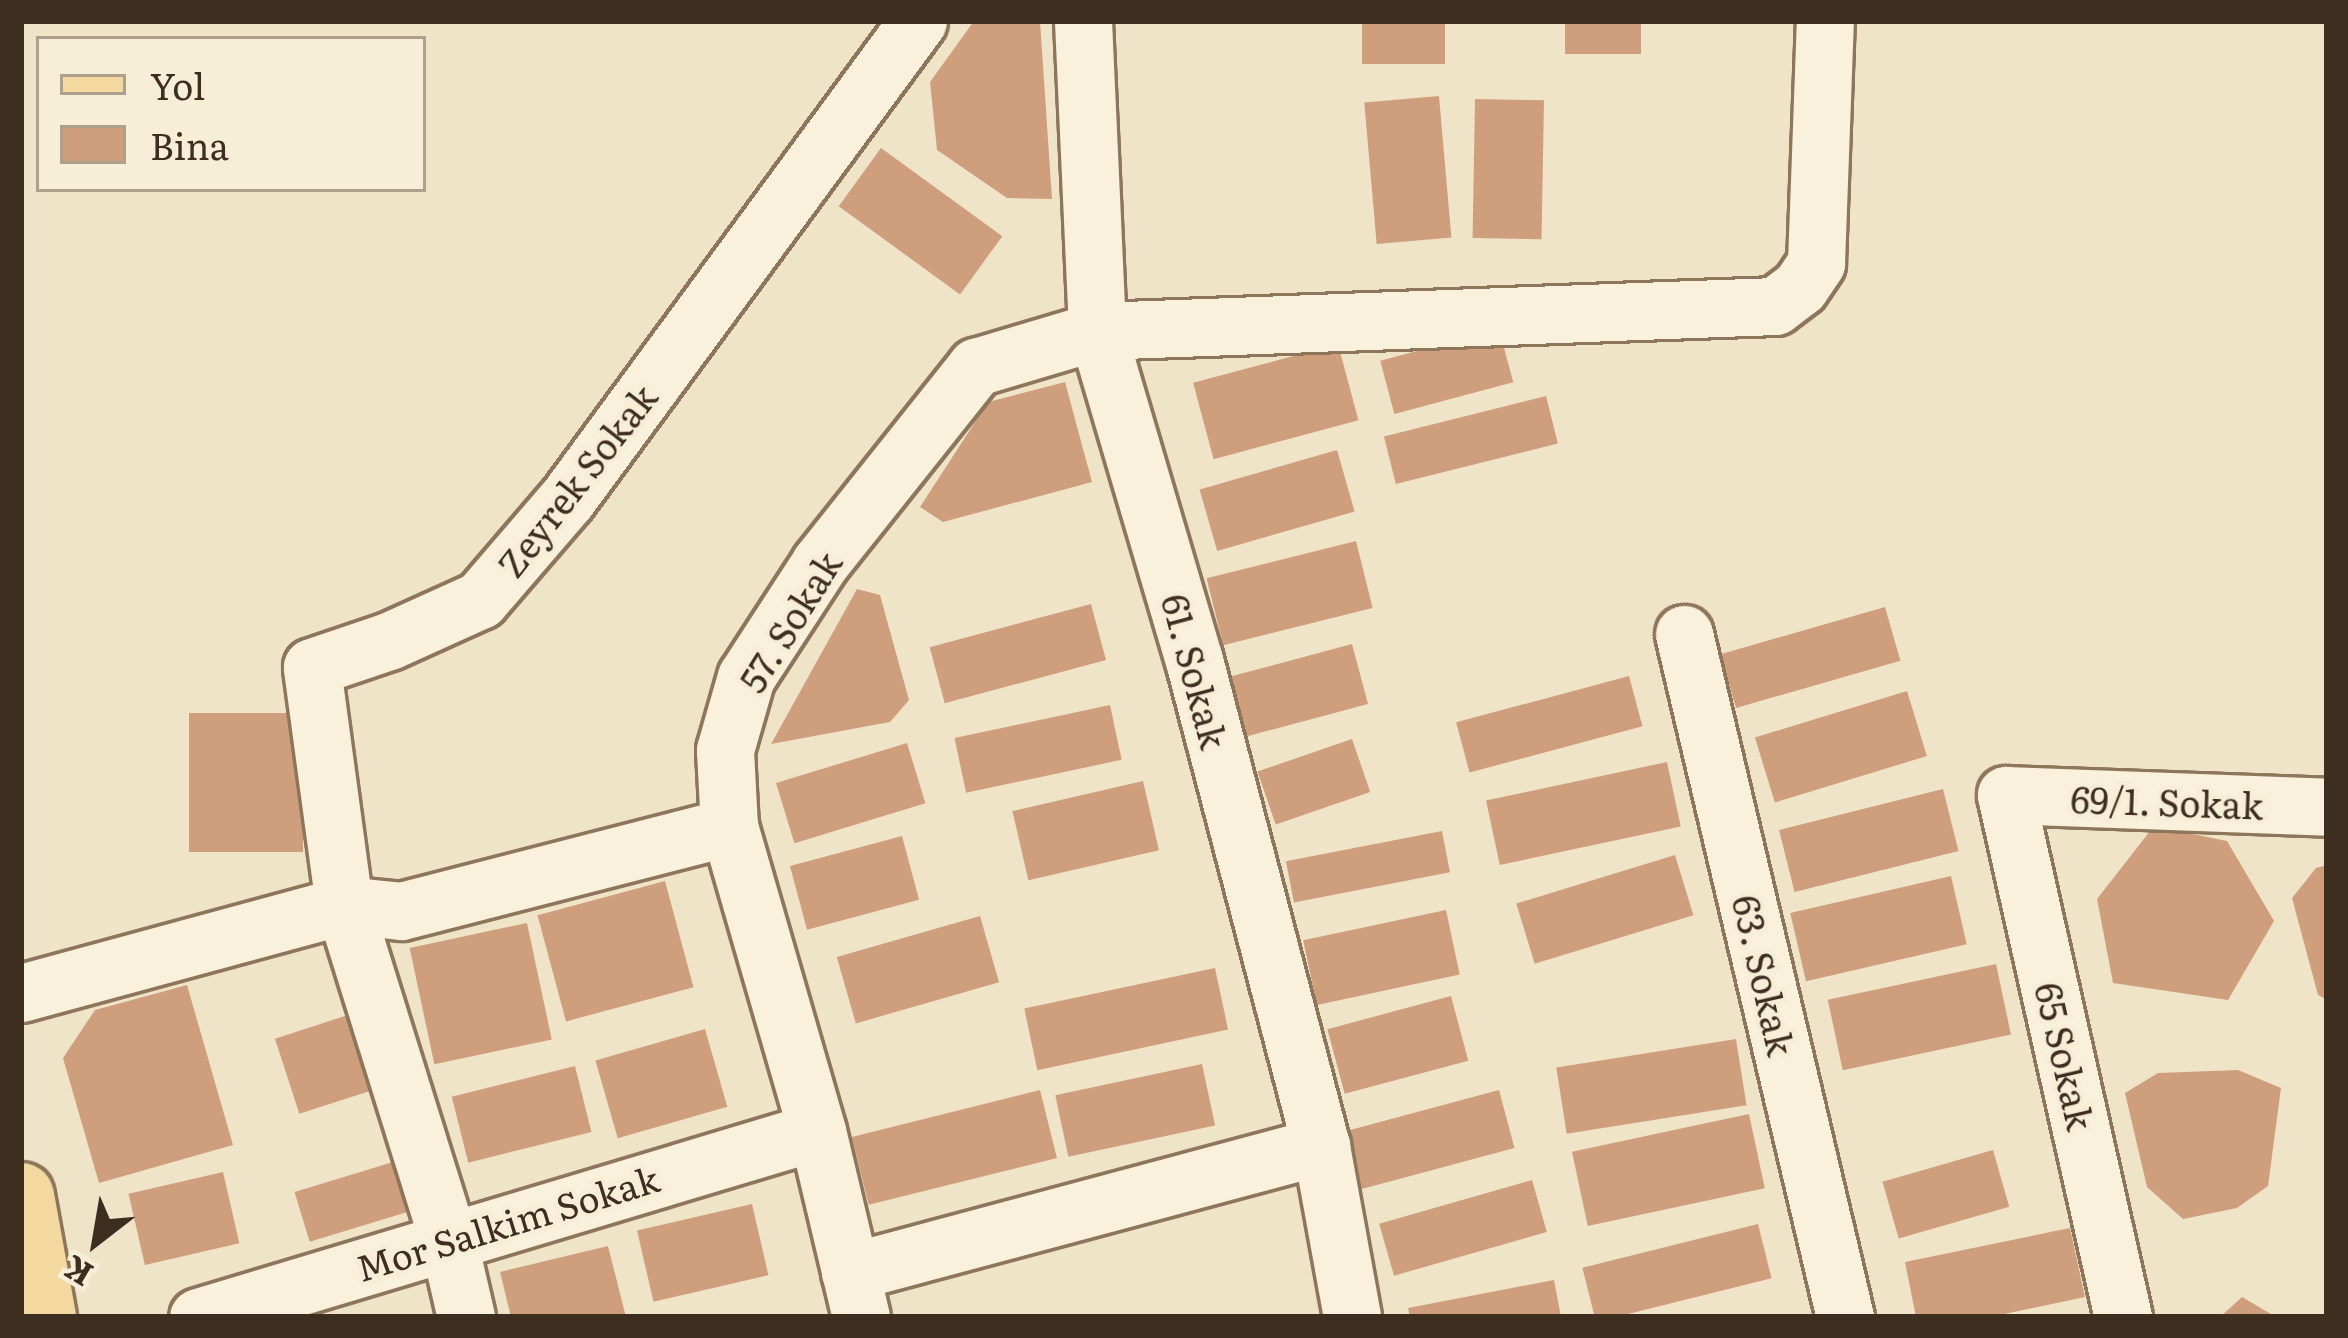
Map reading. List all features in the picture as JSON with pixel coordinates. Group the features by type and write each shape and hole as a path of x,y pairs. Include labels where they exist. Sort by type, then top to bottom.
{"main road":[{"path":"21,1196 44,1317"}],"street":[{"name":"Zeyrek Sokak","path":"466,1317 448,1239 344,905 312,667 389,641 480,600 567,499 918,21"},
{"name":"61. Sokak","path":"1083,21 1097,331 1194,660 1321,1146 1352,1317"},
{"name":"57. Sokak","path":"855,1294 817,1131 729,826 724,750 746,677 820,563 976,367 1097,331 1775,306 1800,287 1816,263 1825,21"},
{"name":"63. Sokak","path":"1684,634 1845,1317"},
{"name":"69/1. Sokak","path":"2006,795 2327,808"},
{"name":"65 Sokak","path":"2006,795 2123,1317"},
{"path":"21,993 344,905 400,911 729,826"},
{"name":"Mor Salkim Sokak","path":"198,1317 817,1131"},
{"path":"855,1294 1321,1146"}],"building":[{"path":"974,21 1040,21 1052,199 1007,198 937,150 930,82"},
{"path":"1362,21 1445,21 1445,64 1362,64"},
{"path":"1565,21 1641,21 1641,54 1565,54"},
{"path":"1439,96 1451,237 1377,244 1364,103"},
{"path":"1475,99 1544,100 1542,239 1473,238"},
{"path":"881,148 1002,236 960,294 839,206"},
{"path":"1499,329 1513,382 1394,414 1380,361"},
{"path":"1338,344 1358,420 1214,459 1193,383"},
{"path":"1065,382 1092,482 943,522 920,507 988,402"},
{"path":"1546,396 1558,444 1396,484 1384,436"},
{"path":"1337,450 1355,512 1217,551 1200,489"},
{"path":"1356,541 1373,608 1223,645 1207,578"},
{"path":"857,589 880,595 909,700 890,722 771,744"},
{"path":"1091,604 1106,660 945,703 930,647"},
{"path":"1885,607 1900,661 1736,708 1721,654"},
{"path":"1352,644 1368,704 1247,736 1231,676"},
{"path":"1629,676 1642,726 1470,773 1456,722"},
{"path":"1907,691 1927,756 1775,803 1755,737"},
{"path":"1110,705 1122,760 966,793 954,738"},
{"path":"189,713 303,713 303,852 189,852"},
{"path":"1352,739 1370,792 1276,825 1257,772"},
{"path":"907,743 925,803 794,843 776,783"},
{"path":"1667,762 1681,827 1500,865 1486,800"},
{"path":"1143,781 1159,850 1028,880 1012,811"},
{"path":"1943,789 1958,851 1795,892 1779,830"},
{"path":"2154,826 2227,841 2274,921 2228,1000 2113,983 2097,899"},
{"path":"1442,831 1450,872 1294,903 1286,861"},
{"path":"902,836 919,900 807,930 790,866"},
{"path":"1675,855 1693,915 1535,964 1516,904"},
{"path":"2327,865 2327,1000 2318,995 2292,898 2316,868"},
{"path":"1951,876 1967,944 1806,981 1790,913"},
{"path":"665,881 693,987 566,1021 537,915"},
{"path":"1446,910 1460,975 1317,1005 1303,940"},
{"path":"980,916 999,982 856,1023 837,957"},
{"path":"527,923 552,1039 434,1064 410,948"},
{"path":"1996,964 2011,1034 1843,1070 1828,1000"},
{"path":"1215,968 1228,1030 1037,1070 1024,1009"},
{"path":"187,985 233,1145 99,1183 63,1058 95,1010"},
{"path":"1451,996 1468,1061 1345,1094 1327,1029"},
{"path":"351,1014 375,1089 299,1114 275,1039"},
{"path":"705,1029 727,1107 618,1138 595,1060"},
{"path":"1736,1039 1746,1105 1567,1134 1556,1067"},
{"path":"1202,1064 1215,1126 1068,1157 1055,1095"},
{"path":"575,1066 591,1132 468,1163 452,1097"},
{"path":"2238,1070 2281,1088 2268,1186 2237,1208 2183,1219 2147,1187 2125,1093 2158,1073"},
{"path":"1040,1090 1057,1158 869,1205 852,1137"},
{"path":"1499,1090 1515,1148 1359,1190 1343,1132"},
{"path":"1749,1114 1765,1188 1588,1226 1572,1152"},
{"path":"1993,1150 2009,1207 1899,1238 1882,1182"},
{"path":"393,1162 408,1212 310,1242 295,1192"},
{"path":"223,1172 239,1243 145,1265 128,1194"},
{"path":"1532,1180 1547,1232 1394,1276 1379,1224"},
{"path":"752,1204 768,1275 653,1302 637,1231"},
{"path":"1758,1224 1772,1278 1616,1317 1595,1317 1582,1268"},
{"path":"2070,1228 2085,1297 1990,1317 1916,1317 1905,1262"},
{"path":"608,1246 626,1317 511,1317 500,1272"},
{"path":"1554,1280 1561,1317 1410,1317 1408,1308"},
{"path":"2242,1297 2276,1317 2220,1317"}]}
